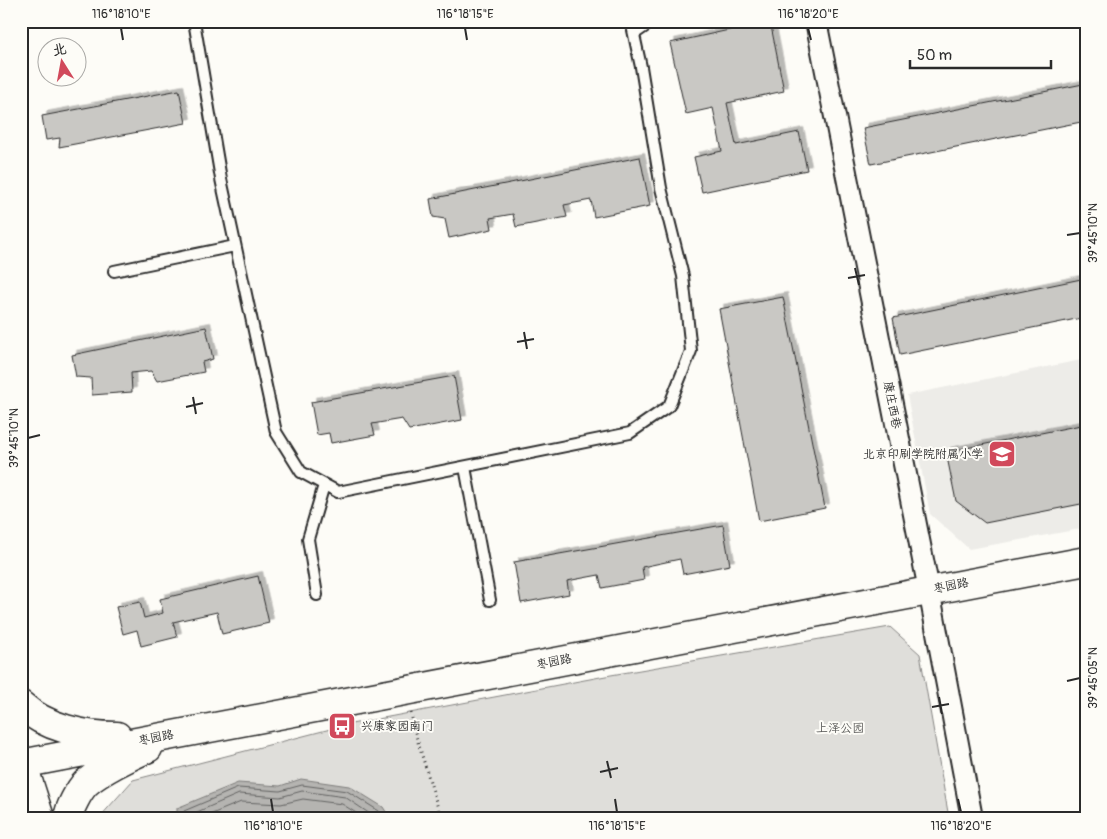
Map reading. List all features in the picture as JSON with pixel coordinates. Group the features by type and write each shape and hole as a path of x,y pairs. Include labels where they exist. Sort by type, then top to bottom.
{"street":[{"name":"康庄西巷","path":"816,21 929,590 972,818"},
{"name":"枣园路","path":"22,762 178,734 1086,560"},
{"path":"21,705 29,713 75,732 104,736 178,734"},
{"path":"68,818 69,811 85,784 124,759 178,734"},
{"path":"22,762 40,818"}],"lane":[{"path":"194,21 220,179 276,432 300,472 338,492 630,433 669,406 692,351 683,276 661,188 631,21"},
{"path":"634,34 653,21"},
{"path":"114,271 235,246"},
{"path":"465,467 490,600"},
{"path":"317,595 308,539 324,485"}],"path":[{"path":"414,729 441,818"}],"shaded area":[{"name":"北京印刷学院附属小学","path":"1086,359 1086,528 969,549 930,514 907,395"}],"green space":[{"name":"上泽公园","path":"890,627 920,654 949,818 99,818 133,780 346,725 611,675"}],"water":[{"path":"301,779 349,786 383,807 390,818 177,818 177,808 238,783 280,786"}],"building":[{"path":"770,21 784,91 727,103 736,145 799,132 807,170 702,192 694,157 722,151 713,108 686,114 670,43"},
{"path":"1083,84 1086,96 1086,121 871,164 863,128"},
{"path":"179,90 186,123 59,147 60,138 46,140 42,116"},
{"path":"640,157 650,206 594,217 591,200 564,205 567,217 516,227 513,214 490,218 492,229 449,238 445,219 433,217 430,199"},
{"path":"1086,278 1086,317 900,355 893,318"},
{"path":"783,297 825,508 759,521 719,309"},
{"path":"206,327 213,359 202,362 204,372 157,381 151,371 131,373 132,392 92,395 91,378 76,377 72,355"},
{"path":"454,376 462,420 409,430 402,419 372,424 375,435 331,443 329,433 317,435 311,402"},
{"path":"1086,424 1086,503 985,523 956,501 946,452"},
{"path":"723,525 730,565 683,574 680,559 642,567 644,580 602,588 599,575 567,581 569,594 521,603 514,562"},
{"path":"258,576 269,623 222,634 217,612 173,622 177,637 141,646 137,630 123,634 116,607 140,602 144,618 163,613 160,599"}],"place":[{"name":"北京印刷学院附属小学","path":"1002,454"},
{"name":"兴康家园南门","path":"342,726"}]}
